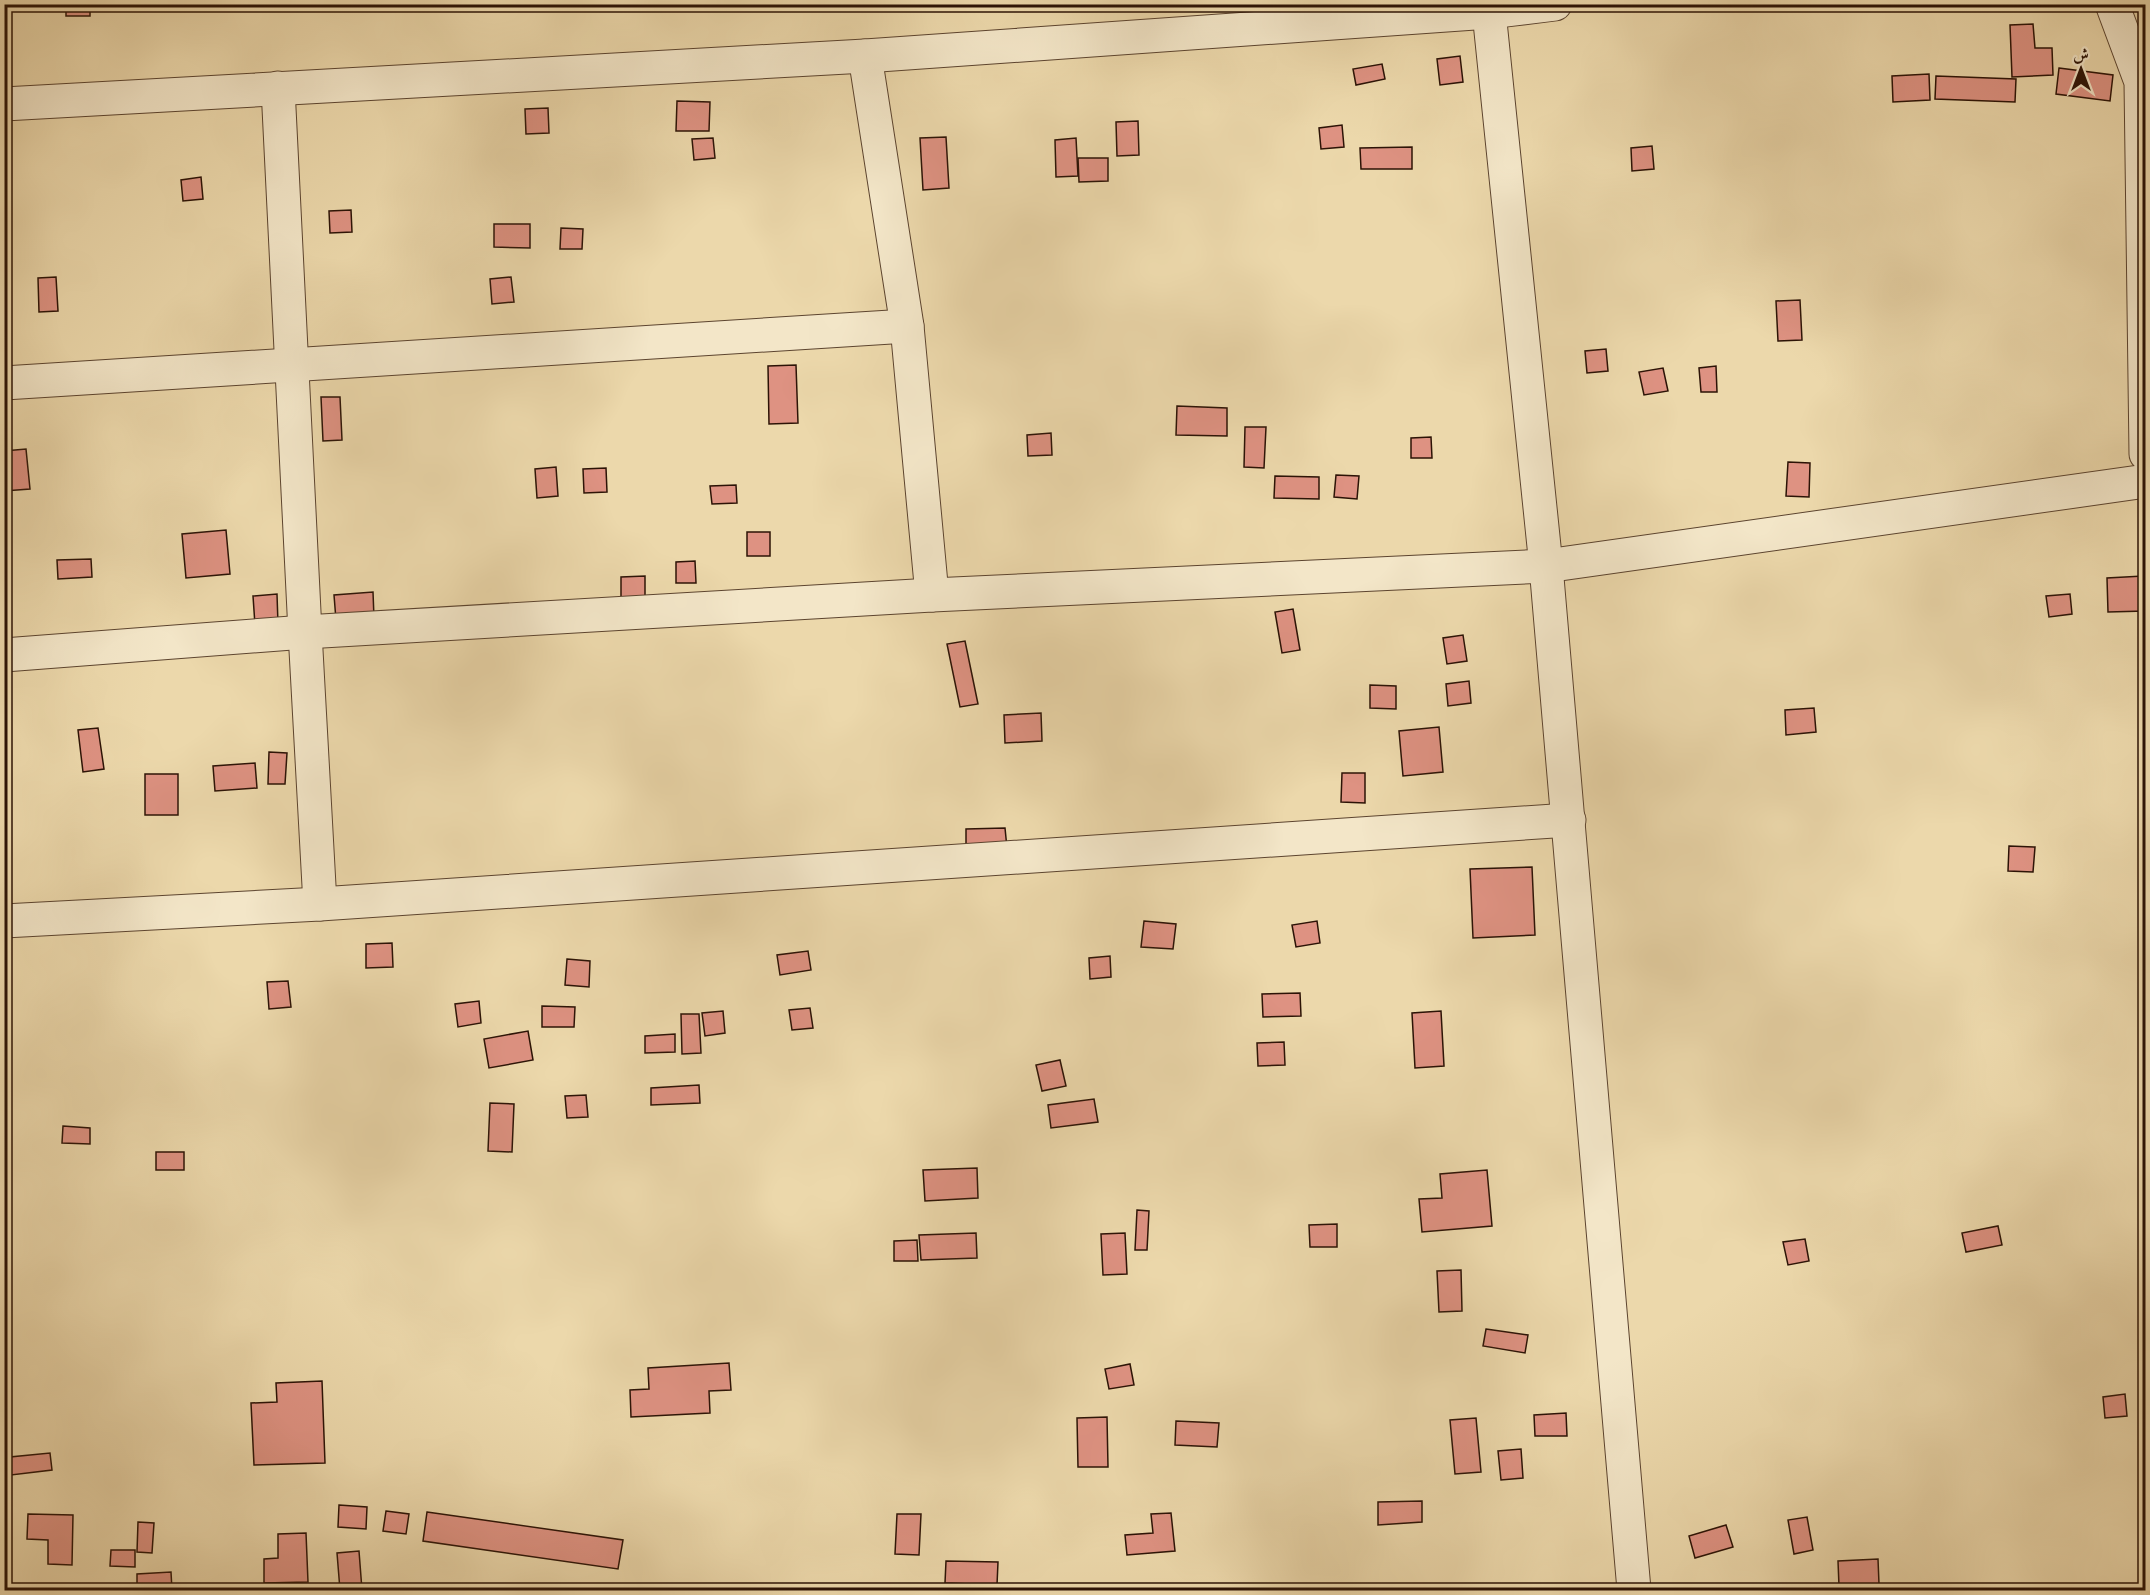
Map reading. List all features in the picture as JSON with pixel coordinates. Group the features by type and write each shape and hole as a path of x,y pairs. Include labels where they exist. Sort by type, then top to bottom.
{"street":[{"path":"4,104 865,56 1489,12 1555,4"},
{"path":"2112,4 2141,82 2145,454"},
{"path":"1489,12 1546,567 1634,1590"},
{"path":"865,56 907,327 932,595"},
{"path":"278,88 320,904"},
{"path":"4,383 907,327"},
{"path":"4,655 305,632 932,595 1546,567 2145,481"},
{"path":"4,921 320,904 1569,820"}],"building":[{"path":"66,4 90,4 90,16 66,16"},
{"path":"2033,24 2035,48 2052,48 2053,75 2012,77 2010,25"},
{"path":"1460,56 1463,82 1440,85 1437,59"},
{"path":"1382,64 1385,79 1356,85 1353,69"},
{"path":"2059,68 2113,75 2110,101 2056,94"},
{"path":"1929,74 1930,100 1893,102 1892,76"},
{"path":"1936,76 2016,79 2015,102 1935,99"},
{"path":"677,101 710,102 709,131 676,131"},
{"path":"548,108 549,133 526,134 525,109"},
{"path":"1138,121 1139,155 1117,156 1116,122"},
{"path":"1342,125 1344,147 1321,149 1319,128"},
{"path":"946,137 949,188 923,190 920,138"},
{"path":"713,138 715,158 694,160 692,139"},
{"path":"1076,138 1078,176 1056,177 1055,140"},
{"path":"1652,146 1654,169 1632,171 1631,148"},
{"path":"1412,147 1412,169 1361,169 1360,148"},
{"path":"1078,158 1108,158 1108,181 1079,182"},
{"path":"201,177 203,199 183,201 181,180"},
{"path":"351,210 352,232 330,233 329,211"},
{"path":"494,224 530,224 530,248 494,247"},
{"path":"561,228 583,229 582,249 560,249"},
{"path":"4,270 10,270 8,311 4,311"},
{"path":"56,277 58,311 39,312 38,278"},
{"path":"511,277 514,302 492,304 490,279"},
{"path":"1800,300 1802,340 1778,341 1776,301"},
{"path":"1606,349 1608,371 1587,373 1585,351"},
{"path":"796,365 798,423 769,424 768,366"},
{"path":"1716,366 1717,392 1701,392 1699,368"},
{"path":"1663,368 1668,391 1644,395 1639,372"},
{"path":"321,397 340,397 342,440 323,441"},
{"path":"1177,406 1227,408 1227,436 1176,435"},
{"path":"1245,427 1266,427 1264,468 1244,467"},
{"path":"1051,433 1052,455 1028,456 1027,435"},
{"path":"1431,437 1432,458 1411,458 1411,438"},
{"path":"26,449 30,489 4,491 4,451"},
{"path":"1788,462 1810,463 1809,497 1786,496"},
{"path":"556,467 558,496 537,498 535,469"},
{"path":"606,468 607,492 584,493 583,469"},
{"path":"1336,475 1359,476 1357,499 1334,497"},
{"path":"1275,476 1319,477 1319,499 1274,498"},
{"path":"736,485 737,503 712,504 710,486"},
{"path":"226,530 230,574 186,578 182,534"},
{"path":"747,532 770,532 770,556 747,556"},
{"path":"91,559 92,577 58,579 57,560"},
{"path":"695,561 696,583 676,583 676,562"},
{"path":"645,576 645,600 621,601 621,577"},
{"path":"2143,576 2145,611 2108,612 2107,578"},
{"path":"373,592 374,618 336,620 334,595"},
{"path":"277,594 278,624 255,625 253,596"},
{"path":"2070,594 2072,614 2049,617 2046,596"},
{"path":"1293,609 1300,650 1282,653 1275,612"},
{"path":"1463,635 1467,661 1447,664 1443,638"},
{"path":"965,641 978,704 960,707 947,644"},
{"path":"1469,681 1471,703 1448,706 1446,684"},
{"path":"1370,685 1396,686 1396,709 1370,708"},
{"path":"1814,708 1816,732 1786,735 1785,710"},
{"path":"1041,713 1042,741 1005,743 1004,715"},
{"path":"1439,727 1443,772 1403,776 1399,731"},
{"path":"98,728 104,769 83,772 78,730"},
{"path":"269,752 287,753 285,784 268,784"},
{"path":"255,763 257,788 215,791 213,766"},
{"path":"1342,773 1365,773 1365,803 1341,802"},
{"path":"145,774 178,774 178,815 145,815"},
{"path":"1005,828 1007,848 966,849 966,829"},
{"path":"2009,846 2035,847 2033,872 2008,871"},
{"path":"1532,867 1535,935 1473,938 1470,869"},
{"path":"1144,921 1176,924 1173,949 1141,947"},
{"path":"1317,921 1320,943 1296,947 1292,925"},
{"path":"392,943 393,967 366,968 366,944"},
{"path":"808,951 811,970 780,975 777,955"},
{"path":"1110,956 1111,977 1090,979 1089,958"},
{"path":"567,959 590,961 589,987 565,985"},
{"path":"288,981 291,1007 269,1009 267,982"},
{"path":"1300,993 1301,1016 1263,1017 1262,994"},
{"path":"479,1001 481,1023 458,1027 455,1004"},
{"path":"542,1006 575,1007 574,1027 542,1027"},
{"path":"810,1008 813,1028 792,1030 789,1010"},
{"path":"723,1011 725,1033 705,1036 702,1013"},
{"path":"1441,1011 1444,1066 1415,1068 1412,1013"},
{"path":"681,1014 699,1014 701,1053 682,1054"},
{"path":"528,1031 533,1060 489,1068 484,1039"},
{"path":"675,1034 675,1052 645,1053 645,1036"},
{"path":"1284,1042 1285,1065 1258,1066 1257,1043"},
{"path":"1060,1060 1066,1086 1042,1091 1036,1065"},
{"path":"699,1085 700,1103 651,1105 651,1088"},
{"path":"586,1095 588,1117 567,1118 565,1096"},
{"path":"1094,1099 1098,1122 1051,1128 1048,1105"},
{"path":"490,1103 514,1104 512,1152 488,1151"},
{"path":"63,1126 90,1128 90,1144 62,1143"},
{"path":"156,1152 184,1152 184,1170 156,1170"},
{"path":"977,1168 978,1198 925,1201 923,1170"},
{"path":"1487,1170 1492,1226 1422,1232 1419,1199 1442,1198 1440,1174"},
{"path":"1137,1210 1149,1211 1147,1250 1135,1250"},
{"path":"1337,1224 1337,1247 1310,1247 1309,1225"},
{"path":"1998,1226 2002,1245 1966,1252 1962,1233"},
{"path":"976,1233 977,1258 921,1260 919,1235"},
{"path":"1125,1233 1127,1274 1103,1275 1101,1234"},
{"path":"1805,1239 1809,1261 1788,1265 1783,1242"},
{"path":"917,1240 918,1261 894,1261 894,1241"},
{"path":"1461,1270 1462,1311 1439,1312 1437,1271"},
{"path":"1486,1329 1528,1335 1525,1353 1483,1346"},
{"path":"729,1363 731,1390 709,1391 710,1413 631,1417 630,1390 649,1389 648,1368"},
{"path":"1130,1364 1134,1385 1109,1389 1105,1369"},
{"path":"322,1381 325,1463 254,1465 251,1403 277,1402 276,1383"},
{"path":"2125,1394 2127,1416 2105,1418 2103,1397"},
{"path":"1566,1413 1567,1436 1535,1436 1534,1415"},
{"path":"1107,1417 1108,1467 1078,1467 1077,1418"},
{"path":"1476,1418 1481,1472 1455,1474 1450,1420"},
{"path":"1176,1421 1219,1423 1217,1447 1175,1445"},
{"path":"1521,1449 1523,1478 1501,1480 1498,1451"},
{"path":"50,1453 52,1470 11,1475 10,1457"},
{"path":"1422,1501 1422,1522 1378,1525 1378,1502"},
{"path":"339,1505 367,1507 366,1529 338,1527"},
{"path":"386,1511 409,1514 406,1534 383,1531"},
{"path":"427,1512 623,1540 618,1569 423,1541"},
{"path":"1171,1513 1175,1551 1127,1555 1125,1535 1153,1533 1151,1514"},
{"path":"28,1514 73,1515 72,1565 48,1564 48,1540 27,1539"},
{"path":"897,1514 921,1514 919,1555 895,1554"},
{"path":"1807,1517 1813,1550 1794,1554 1788,1520"},
{"path":"138,1522 154,1523 152,1553 137,1552"},
{"path":"1726,1525 1733,1547 1695,1558 1689,1536"},
{"path":"306,1533 308,1582 264,1583 264,1559 278,1558 278,1534"},
{"path":"111,1550 135,1550 135,1567 110,1566"},
{"path":"359,1551 362,1590 340,1590 337,1553"},
{"path":"1878,1559 1879,1584 1839,1586 1838,1561"},
{"path":"946,1561 998,1562 997,1585 945,1583"},
{"path":"171,1572 172,1590 137,1590 137,1574"}]}
